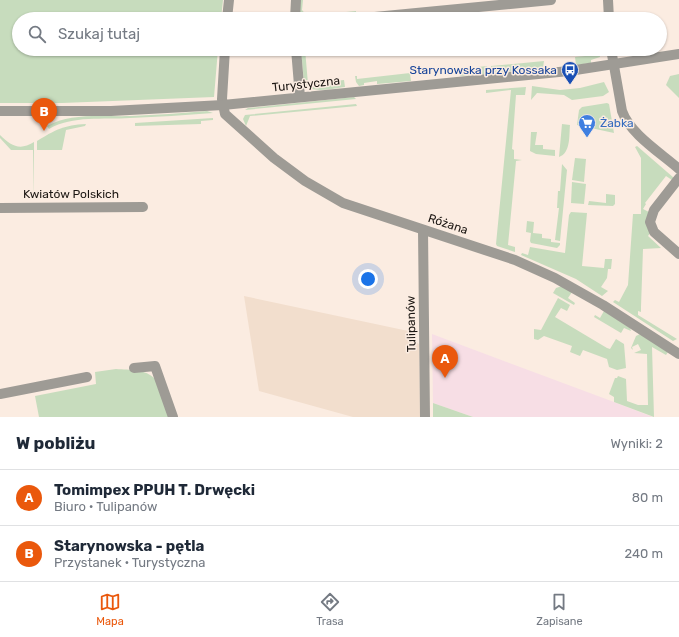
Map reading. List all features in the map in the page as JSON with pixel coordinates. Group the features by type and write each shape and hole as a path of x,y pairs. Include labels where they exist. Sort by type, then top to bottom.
{"street":[{"path":"228,12 229,0"},
{"path":"295,12 296,0"},
{"path":"419,12 513,2 551,0"},
{"path":"608,0 609,12"},
{"name":"Turystyczna","path":"667,56 679,54"},
{"path":"223,105 225,56"},
{"path":"297,56 300,97"},
{"path":"613,56 622,111 626,120 639,135 679,168"},
{"name":"Turystyczna","path":"0,111 111,111 223,105 569,71 666,56"},
{"name":"Różana","path":"223,105 228,118 274,158 314,187 343,203 515,260 555,278 603,305 679,354"},
{"path":"679,178 654,210 650,222 654,232 679,254"},
{"name":"Kwiatów Polskich","path":"0,208 143,207"},
{"name":"Tulipanów","path":"423,230 425,417"},
{"path":"134,368 155,366 173,417"},
{"path":"0,394 87,377"}],"shaded area":[{"path":"244,296 413,332 413,340 419,344 420,417 353,417 259,391"},
{"path":"432,334 653,417 473,417 433,403"}],"green space":[{"path":"0,0 223,0 222,12 12,12 12,56 217,56 214,97 62,103 0,103"},
{"path":"300,0 303,0 302,10 304,12 299,12"},
{"path":"302,56 306,56 308,84 344,80 345,87 317,90 308,87 304,83"},
{"path":"575,57 600,57 591,60 591,63 576,65"},
{"path":"544,61 543,68 492,73 491,66"},
{"path":"487,66 488,74 460,76 460,69"},
{"path":"410,73 411,81 377,84 377,81 364,83 364,85 359,86 356,82 355,76 357,76 357,79"},
{"path":"679,74 679,98 666,85 670,76"},
{"path":"604,82 609,92 603,96 572,100 564,95 537,93 531,100 532,86 560,90 580,88"},
{"path":"526,87 525,95 516,95 512,149 514,150 514,159 522,160 516,161 508,245 515,247 515,252 497,246 496,244 511,90 486,93 486,90"},
{"path":"354,97 356,99 245,110 248,108"},
{"path":"607,103 609,104 614,133 577,125 579,110 582,107"},
{"path":"356,104 357,106 250,116 246,126 243,119 245,115"},
{"path":"207,111 213,113 140,118 88,119 68,122 49,129 47,126 77,117 140,116"},
{"path":"213,118 213,120 201,121 201,124 135,126 135,123"},
{"path":"86,124 85,126 66,130 62,150 37,150 37,141 49,134 66,127"},
{"path":"562,124 570,125 569,138 566,152 559,157"},
{"path":"531,132 537,132 535,145 543,145 543,149 555,150 555,156 536,154 530,151"},
{"path":"0,135 8,142 20,147 34,142 34,200 33,150 11,150 0,138"},
{"path":"637,146 674,178 672,180 666,176 645,203 646,204 643,209 649,212 650,233 648,236 661,248 643,249 641,312 638,311 638,315 677,339 673,341 613,302 615,300 619,302 628,285 633,214 641,214 641,158 635,147"},
{"path":"575,158 586,159 584,182 572,180"},
{"path":"562,164 567,170 560,241 555,240 559,208 557,208 558,191 560,191"},
{"path":"572,182 586,184 584,204 571,203"},
{"path":"606,194 615,195 615,204 613,206 588,205 589,201 606,203"},
{"path":"571,212 587,213 582,266 604,268 605,259 612,259 611,269 608,269 607,278 601,287 608,291 602,296 576,279 521,255 522,253 528,255 530,247 565,253 569,215"},
{"path":"527,221 534,222 533,233 542,234 542,238 551,239 551,242 560,243 560,245 557,248 531,243 531,233 526,232"},
{"path":"562,286 572,292 568,298 575,303 574,305 553,293 556,288"},
{"path":"558,298 570,305 567,311 561,308 555,317 607,348 610,349 616,339 624,344 626,368 617,370 609,367 607,359 583,350 580,356 570,352 572,346 544,336 538,340 534,339 534,329 541,330"},
{"path":"604,311 630,328 631,331 624,328 621,333 594,317 595,315 600,318"},
{"path":"640,334 668,352 666,355 652,347 654,417 614,402 614,397 609,394 615,378 618,376 626,379 627,401 638,405 648,405 647,354 634,353 641,350 638,344 632,347 633,350 631,348 636,336"},
{"path":"116,369 147,373 155,379 170,417 39,417 35,396 96,384 95,372"},
{"path":"433,403 473,417 433,417"}],"place":[{"name":"Starynowska przy Kossaka","path":"570,85"},
{"name":"Starynowska - pętla","path":"44,131"},
{"name":"Żabka","path":"587,138"},
{"name":"Tomimpex PPUH T. Drwęcki","path":"445,378"}]}
